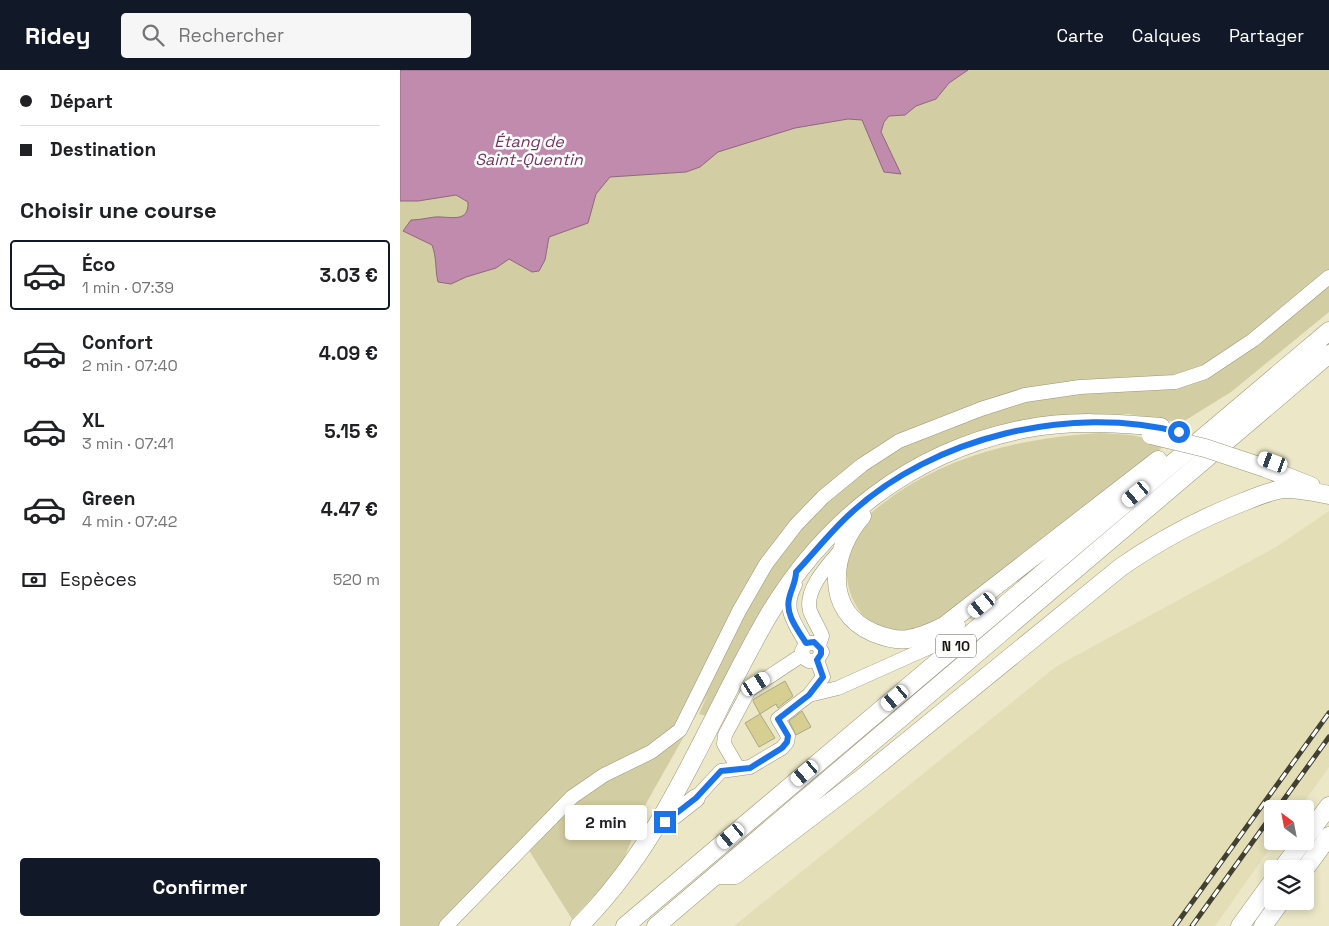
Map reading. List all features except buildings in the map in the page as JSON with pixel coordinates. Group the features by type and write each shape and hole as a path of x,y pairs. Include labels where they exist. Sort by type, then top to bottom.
{"main road":[{"name":"N 10","path":"625,926 1329,331"},
{"name":"N 10","path":"656,926 851,758 1329,354"},
{"path":"579,926 606,900 641,853 767,618 796,572 850,513 878,492 916,468 971,443 1024,429 1074,423 1116,423 1156,431 1205,448 1269,465 1329,485"},
{"path":"1156,431 1071,431 1024,438 972,452 919,475 890,493 861,516 849,532 840,551 836,581 842,602 853,618 868,630 886,638 906,640 926,635 944,626 1160,458 1181,456"},
{"path":"1269,465 1329,494"},
{"path":"716,875 735,875 751,863 862,778 1114,574 1154,544 1206,517 1268,493 1283,489 1297,489 1329,494"},
{"path":"654,831 696,798"},
{"path":"1314,826 1329,806"},
{"path":"1312,860 1329,836"},
{"path":"1240,926 1264,893"},
{"path":"1263,926 1275,910"}],"street":[{"path":"446,926 587,785 651,752 680,730 688,718 739,611 766,564 796,525 823,497 862,465 899,441 981,409 1025,395 1080,387 1175,382 1205,372 1253,340 1329,277"},
{"path":"738,768 724,744 725,735 743,701 756,684 811,653 822,636 810,610 809,599 829,564 840,551"},
{"path":"696,798 721,771 750,768 782,748 787,742 788,736 778,719 809,695 823,677 789,614 788,600 795,584 796,572"},
{"path":"809,695 838,688 932,646 982,605 1010,575"}],"shaded area":[{"path":"400,70 1329,70 1329,312 1231,392 1181,423 1129,414 1023,421 838,520 710,717 699,714 708,694 644,807 621,867 572,919 525,844 447,926 400,926"},
{"path":"1101,433 1131,435 1168,443 947,617 936,623 914,630 901,631 883,628 868,620 857,607 850,592 847,575 847,558 852,540 863,521 894,495 942,468 993,450 1019,443"},
{"path":"1329,511 1329,767 1305,800 1264,800 1264,850 1269,850 1215,926 734,926 1057,666 1276,547"}],"water":[{"name":"Étang de Saint-Quentin","path":"400,70 968,70 949,83 936,99 916,106 905,115 889,116 884,122 881,132 901,174 884,172 862,120 848,119 795,128 718,152 700,167 686,172 610,177 596,194 588,223 549,237 545,260 539,271 532,272 509,259 496,268 466,277 451,284 438,282 432,245 403,231 411,220 462,216 467,209 468,202 456,195 418,201 400,201"}],"railway":[{"path":"1175,926 1329,713"},
{"path":"1284,800 1329,737"},
{"path":"1192,926 1264,826"}],"route":[{"path":"665,822 696,798 721,771 750,768 782,748 787,742 788,736 778,719 809,695 823,677 817,660 822,652 821,649 817,643 806,643 789,614 788,600 795,584 796,572 850,513 878,492 916,468 971,443 1024,429 1074,423 1116,423 1161,427 1179,432"}]}
